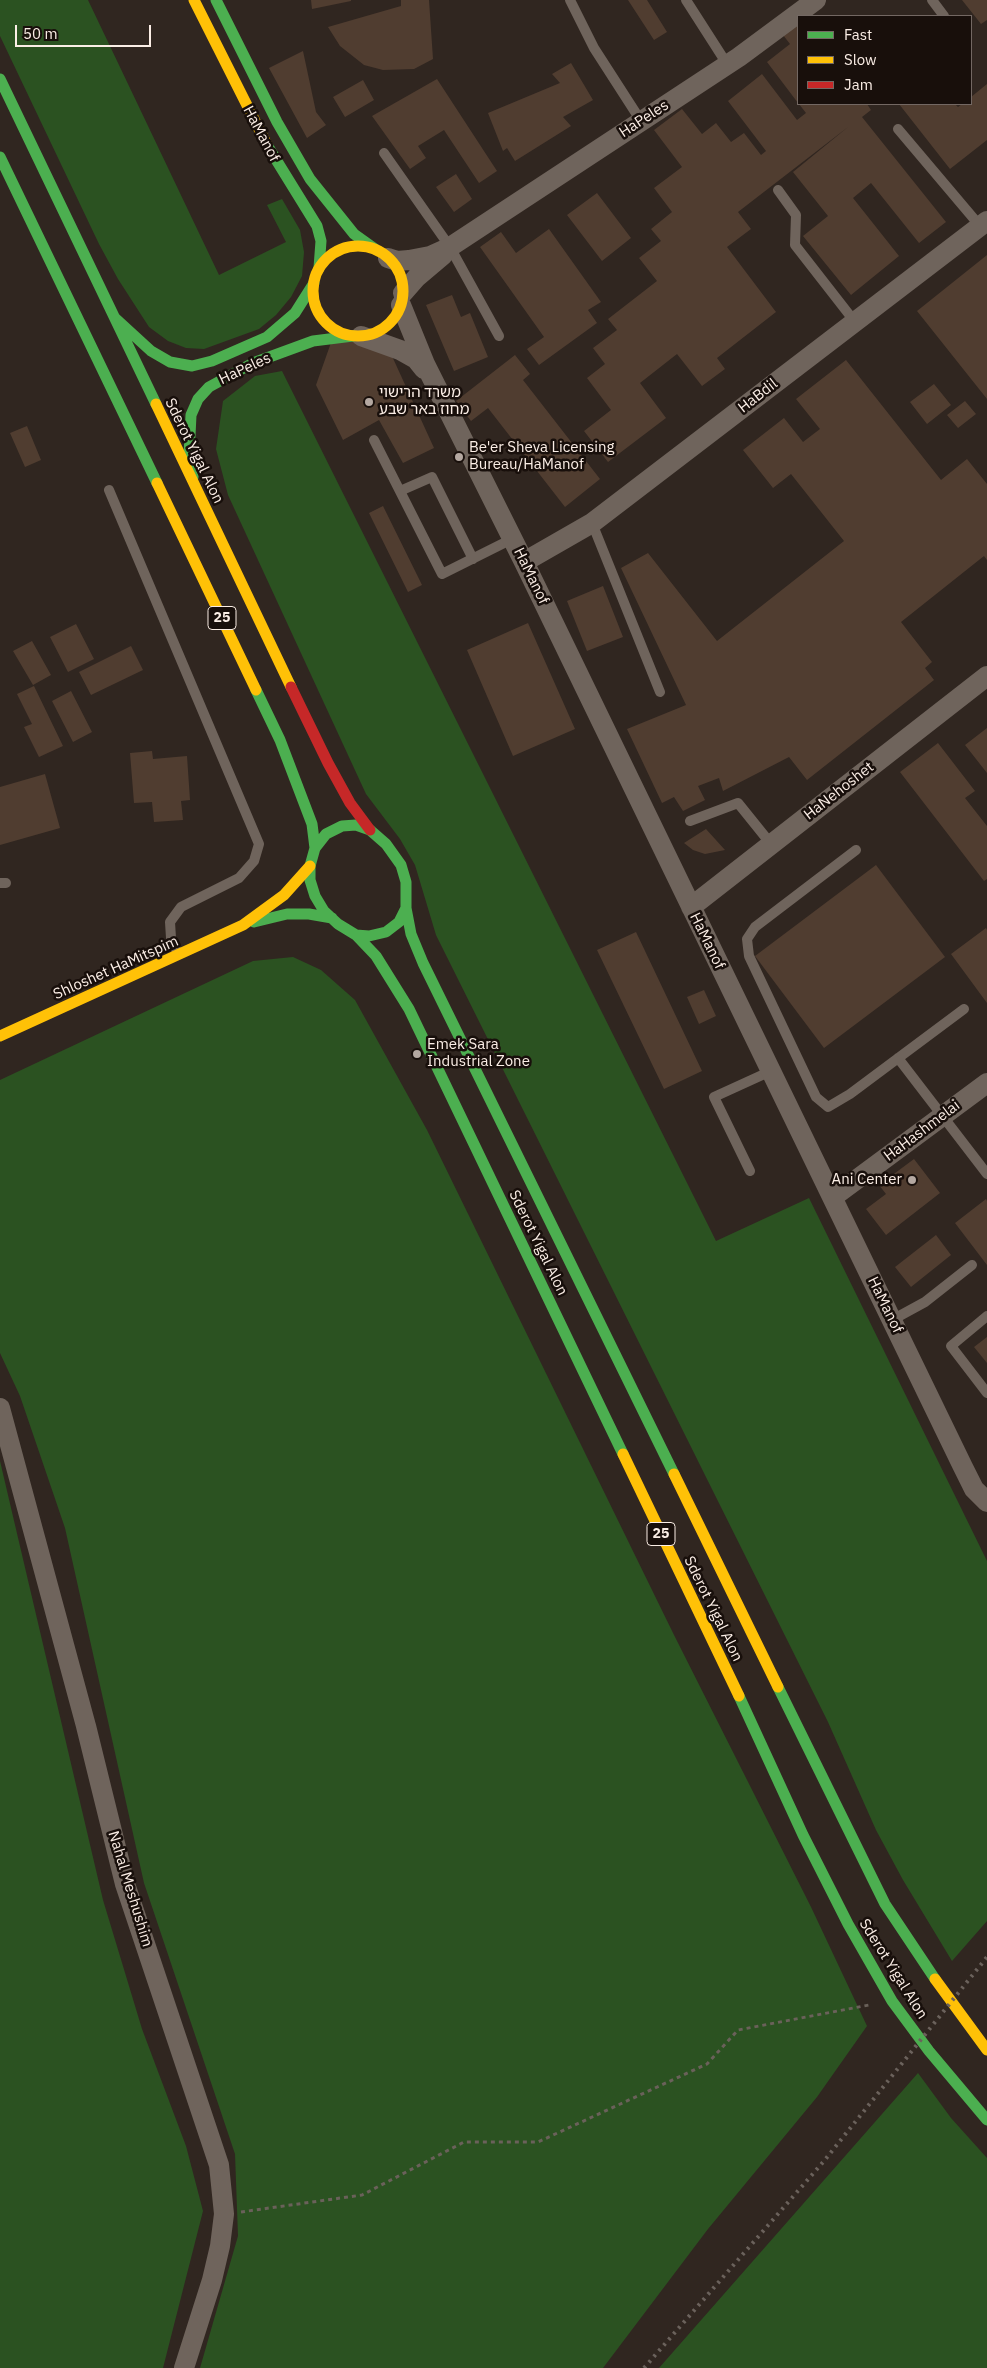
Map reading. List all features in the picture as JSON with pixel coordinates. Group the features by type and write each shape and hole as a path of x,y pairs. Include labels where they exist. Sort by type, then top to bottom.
{"main road":[{"name":"HaManof","path":"194,0 276,163 317,226 321,241 319,268"},
{"name":"HaManof","path":"216,0 277,122 310,179 354,234 381,254"},
{"name":"Sderot Yigal Alon","path":"0,80 328,763 350,803 370,830 386,844 400,865 406,882 406,908 411,934 423,963 885,1904 919,1956 987,2050"},
{"name":"Sderot Yigal Alon","path":"0,157 280,740 312,824 316,848"},
{"path":"362,246 381,254 401,280 402,299 390,323 372,334 357,336 333,327 318,312 314,298 314,283 319,268 327,258 338,251 362,246"},
{"name":"HaPeles","path":"113,316 150,351 170,362 192,366 212,361 267,337 295,313 314,283"},
{"name":"HaPeles","path":"195,486 189,456 188,430 191,415 198,399 209,387 253,363 305,344 333,337 357,336"},
{"name":"Sderot Yigal Alon","path":"370,830 356,825 342,826 326,834 316,848 310,866 310,880 315,896 332,918 356,935 376,956 409,1009 779,1780 803,1835 848,1924 892,2001 929,2051 987,2120"},
{"name":"Shloshet HaMitspim","path":"0,1036 243,925 284,895 310,866"},
{"path":"356,935 369,936 386,932 400,922 406,908"},
{"name":"Shloshet HaMitspim","path":"243,925 287,914 309,914 332,918"}],"street":[{"name":"HaPeles","path":"402,299 417,276 450,248 727,64 816,0"},
{"name":"HaBdil","path":"524,562 592,523 984,224"},
{"name":"HaPeles","path":"381,254 397,262 430,256 450,248"},
{"name":"HaManof","path":"402,299 432,377 833,1196 963,1467 974,1489 987,1502"},
{"name":"HaManof","path":"357,336 400,350 416,359 432,377"},
{"name":"HaNehoshet","path":"691,907 987,676"},
{"name":"HaHashmelai","path":"833,1196 987,1082"},
{"name":"Nahal Meshushim","path":"0,1408 86,1726 125,1884 219,2165 224,2214 212,2280 184,2368"}],"lane":[{"path":"570,0 594,48 641,121"},
{"path":"686,0 727,64"},
{"path":"932,0 943,15"},
{"path":"898,129 984,224"},
{"path":"384,153 450,248 499,336"},
{"path":"778,190 796,215 795,245 855,322"},
{"path":"374,440 442,574 512,539"},
{"path":"400,491 432,477 473,559"},
{"path":"108,490 259,844 254,861 239,878 181,907 170,922 171,938 179,955"},
{"path":"592,523 660,692"},
{"path":"690,822 738,803 771,844"},
{"path":"856,850 755,927 747,939 749,956 816,1097 828,1107 850,1094 964,1009"},
{"path":"898,1058 987,1174"},
{"path":"750,1171 714,1097 771,1071"},
{"path":"892,1320 925,1302 972,1265"},
{"path":"987,1316 951,1346 987,1394"}],"path":[{"path":"224,2214 362,2195 464,2142 538,2142 707,2064 738,2030 892,2001"}],"green space":[{"path":"0,0 88,0 219,275 286,242 267,205 282,199 300,230 304,252 302,276 291,297 276,315 259,329 204,349 186,348 168,341 149,327 118,279 99,244 0,36"},
{"path":"282,371 716,1241 809,1198 987,1561 987,1921 952,1961 903,1880 876,1830 828,1722 436,935 415,865 400,839 366,794 228,495 216,449 223,401 255,376"},
{"path":"293,957 321,970 355,1000 427,1130 674,1635 811,1907 867,2026 817,2097 708,2229 603,2368 200,2368 238,2236 235,2154 144,1883 65,1528 20,1396 0,1353 0,1080 253,961"},
{"path":"0,1461 103,1900 142,2029 186,2146 203,2211 163,2368 0,2368"},
{"path":"918,2073 951,2118 987,2158 987,2368 659,2368"}],"building":[{"path":"311,0 351,0 351,1 312,9"},
{"path":"401,0 429,0 433,59 414,69 383,70 364,65 340,46 328,27 401,6"},
{"path":"628,0 647,0 667,32 654,40"},
{"path":"962,0 987,0 987,20 981,24"},
{"path":"797,24 797,102 767,62 790,44 783,35"},
{"path":"303,51 316,112 326,125 307,138 269,68"},
{"path":"571,63 593,100 563,117 571,126 515,161 507,148 503,151 488,113 560,83 552,74"},
{"path":"762,74 797,120 806,113 800,105 868,105 871,110 862,117 946,222 919,243 871,183 853,198 899,256 851,295 803,236 828,216 793,172 848,127 738,212 751,229 727,247 776,312 717,358 725,369 702,386 677,354 640,383 666,418 608,462 584,431 611,410 587,378 605,364 593,348 617,330 608,319 657,281 639,258 661,241 651,229 672,212 654,188 682,167 654,130 682,109 702,134 716,123 731,142 744,133 761,155 766,151 728,101"},
{"path":"437,79 497,171 479,183 444,130 418,146 426,158 410,169 372,116"},
{"path":"363,80 374,100 345,117 333,97"},
{"path":"987,84 987,140 950,169 900,105 956,105 958,107 961,105 972,105 972,96"},
{"path":"456,174 472,199 454,212 436,187"},
{"path":"597,193 631,238 602,261 567,215"},
{"path":"549,229 601,302 588,310 597,323 539,365 527,349 544,337 480,247 501,232 516,253"},
{"path":"987,255 987,399 917,311"},
{"path":"452,295 461,317 470,313 488,357 454,371 426,305"},
{"name":"משרד הרישוי מחוז באר שבע","path":"333,337 386,343 434,448 403,463 379,420 343,440 316,385"},
{"path":"515,355 530,374 523,380 600,479 565,507 488,408 471,421 456,401"},
{"path":"846,360 941,480 967,459 987,484 987,560 984,556 901,622 932,662 925,668 934,680 807,780 789,757 723,791 719,778 698,786 705,800 683,811 674,797 662,803 627,729 686,705 621,568 648,553 717,641 844,541 791,474 773,488 743,450 784,418 803,442 820,429 796,399"},
{"path":"934,384 951,405 927,424 910,402"},
{"path":"965,401 976,414 958,428 947,415"},
{"path":"27,426 41,460 25,467 10,433"},
{"path":"383,506 422,585 408,592 369,513"},
{"path":"603,586 623,637 587,651 567,601"},
{"path":"528,623 575,729 513,756 467,650"},
{"path":"76,624 94,659 68,672 50,637"},
{"path":"32,641 51,675 33,685 13,651"},
{"path":"131,646 143,670 91,695 79,672"},
{"path":"34,686 63,746 39,757 24,727 32,724 17,694"},
{"path":"71,691 92,732 73,742 52,701"},
{"path":"987,728 987,773 965,745"},
{"path":"938,743 975,791 965,798 987,826 987,879 984,881 900,772"},
{"path":"152,751 153,759 187,756 190,800 181,801 183,820 154,822 152,802 134,803 130,753"},
{"path":"45,774 60,828 0,845 0,787"},
{"path":"706,829 725,850 705,854 693,850 684,843"},
{"path":"876,865 945,957 824,1048 755,956"},
{"path":"986,928 987,930 987,1003 951,954"},
{"path":"636,932 702,1071 664,1089 597,950"},
{"path":"704,990 716,1016 699,1024 687,997"},
{"path":"914,1159 940,1193 886,1235 866,1209 886,1194 879,1185"},
{"path":"986,1199 987,1201 987,1265 955,1223"},
{"path":"936,1235 951,1255 911,1287 895,1267"},
{"path":"987,1337 987,1363 974,1347"}],"railway":[{"path":"644,2368 824,2161 987,1957"}],"traffic: fast":[{"path":"216,0 277,122 310,179 354,234 375,249"},
{"path":"0,79 156,404"},
{"path":"267,145 317,226 321,241 319,268"},
{"path":"0,157 157,483"},
{"path":"115,318 151,351 170,362 192,366 212,361 267,337 295,313 314,283"},
{"path":"193,477 189,456 191,415 198,399 209,387 253,363 313,341 353,336"},
{"path":"256,690 280,740 312,824 315,848"},
{"path":"356,825 370,830 386,844 401,865 406,882 406,908 399,922 386,932 369,936 356,935 338,924 324,911 315,896 310,880 310,866 315,848 326,834 342,826 356,825"},
{"path":"406,908 411,934 423,963 674,1474"},
{"path":"254,922 287,914 309,914 332,918"},
{"path":"356,935 376,956 409,1009 623,1454"},
{"path":"778,1687 885,1904 935,1979"},
{"path":"739,1696 803,1835 848,1924 892,2001 929,2051 987,2120"}],"traffic: slow":[{"path":"194,0 267,145"},
{"path":"358,246 367,247 383,254 395,266 402,282 403,291 402,300 395,316 383,328 367,335 358,336 349,335 333,328 321,316 314,300 313,291 314,282 321,266 333,254 349,247 358,246"},
{"path":"156,404 291,687"},
{"path":"157,483 256,690"},
{"path":"0,1036 243,925 284,895 310,866"},
{"path":"623,1454 739,1696"},
{"path":"674,1474 778,1687"},
{"path":"935,1979 987,2050"}],"traffic: jam":[{"path":"291,687 350,803 370,830"}],"place":[{"name":"משרד הרישוי מחוז באר שבע","path":"369,402"},
{"name":"Be'er Sheva Licensing Bureau/HaManof","path":"459,457"},
{"name":"Emek Sara Industrial Zone","path":"417,1054"},
{"name":"Ani Center","path":"912,1180"}]}
